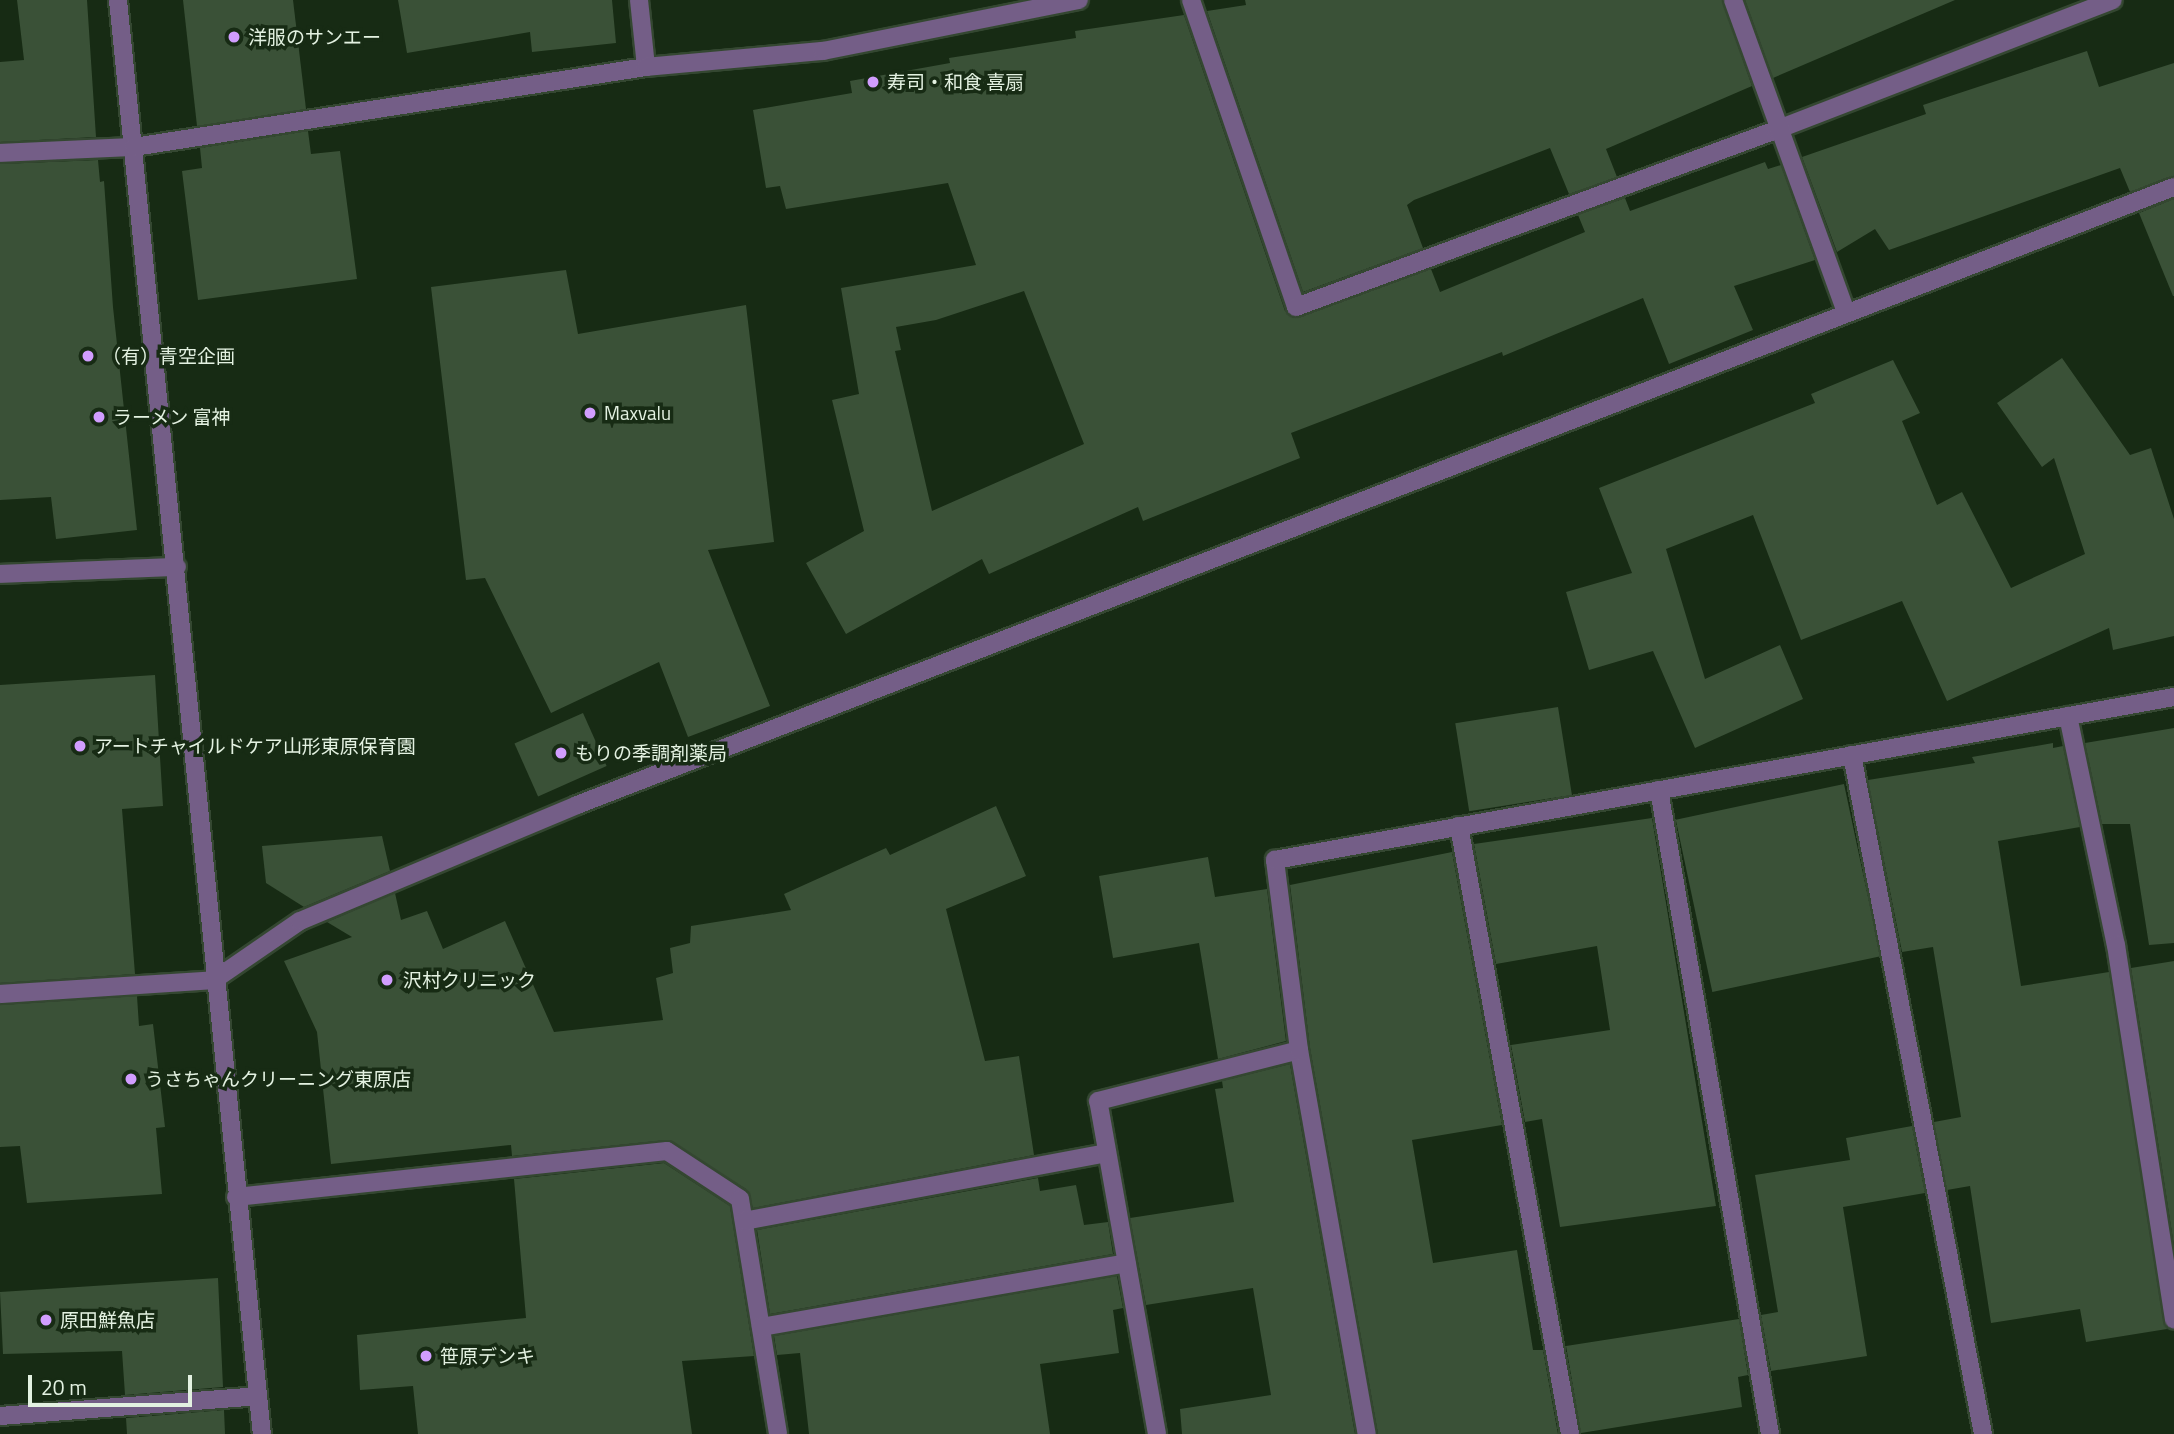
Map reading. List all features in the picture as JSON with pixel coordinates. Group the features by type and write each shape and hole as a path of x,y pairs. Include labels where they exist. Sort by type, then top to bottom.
{"street":[{"path":"118,0 177,567 214,980 262,1434"},
{"path":"639,0 646,67"},
{"path":"0,153 134,147 646,67 823,51 1079,0"},
{"path":"1191,0 1296,307 1776,130 2113,0"},
{"path":"1733,0 1776,130 1846,312"},
{"path":"0,995 214,980 300,921 577,805 2174,187"},
{"path":"0,574 177,567"},
{"path":"1367,1434 1299,1050 1275,860 2174,697"},
{"path":"2068,716 2116,945 2174,1320"},
{"path":"1852,755 1983,1434"},
{"path":"1659,790 1770,1434"},
{"path":"1459,826 1570,1434"},
{"path":"1157,1434 1098,1101 1299,1050"},
{"path":"236,1197 667,1150 740,1199 778,1434"},
{"path":"744,1221 1107,1153"},
{"path":"761,1327 1126,1263"},
{"path":"0,1416 257,1396"}],"building":[{"path":"17,0 87,0 96,137 0,142 0,62 24,60"},
{"path":"183,0 293,0 306,109 197,126"},
{"path":"398,0 612,0 616,43 532,52 530,32 407,53"},
{"path":"1245,0 1722,0 1752,86 1606,149 1617,177 1569,194 1550,148 1414,200 1407,205 1423,248 1303,292 1207,11 1246,5"},
{"path":"1745,0 1955,0 1773,78"},
{"path":"1184,15 1285,311 1293,318 1431,269 1440,292 1585,232 1578,215 1625,198 1630,211 1765,162 1768,169 1781,165 1815,260 1734,286 1753,330 1669,364 1643,298 1503,356 1502,352 1291,433 1300,458 1143,521 1138,507 989,574 982,559 846,634 806,563 864,531 832,400 859,394 841,288 976,265 948,183 786,209 780,186 766,188 753,110 852,93 850,81 950,63 949,58 1076,38 1075,31","holes":["1024,291 1084,444 932,511 895,351 901,350 896,327 936,320"]},
{"path":"2087,51 2099,87 2174,63 2174,176 2130,192 2120,168 1889,250 1875,229 1837,252 1802,157 1926,114 1923,105"},
{"path":"308,131 311,154 340,151 357,279 198,300 182,171 202,168 200,148"},
{"path":"98,160 100,182 104,181 113,307 137,530 56,539 51,497 0,500 0,164"},
{"path":"2174,199 2174,296 2173,296 2139,213"},
{"path":"566,270 578,334 746,305 774,542 708,550 770,706 688,737 659,662 551,713 485,578 466,580 431,287"},
{"path":"2062,358 2130,455 2151,448 2174,519 2174,636 2113,650 2109,628 1947,701 1902,601 1801,640 1753,515 1666,549 1705,679 1780,645 1803,699 1695,748 1653,651 1589,670 1566,592 1632,573 1599,488 1815,403 1811,394 1893,360 1920,413 1902,421 1937,505 1962,492 2011,588 2085,554 2054,458 2042,467 1997,403"},
{"path":"155,675 163,806 122,809 135,974 0,983 0,685"},
{"path":"1558,707 1572,795 1469,811 1455,723"},
{"path":"583,713 607,766 538,796 514,744"},
{"path":"2174,728 2174,943 2149,945 2130,824 2102,824 2085,743"},
{"path":"2053,743 2053,748 2063,746 2080,827 1998,841 2021,986 2109,972 2167,1329 2086,1342 2080,1309 1991,1323 1970,1186 1947,1190 1934,1122 1961,1117 1933,947 1902,952 1868,780 1975,763 1972,757"},
{"path":"1844,784 1881,956 1712,992 1676,820"},
{"path":"996,806 1026,876 946,909 985,1061 1019,1056 1034,1155 753,1208 746,1189 667,1140 512,1156 511,1145 331,1164 317,1032 284,961 352,937 327,922 395,893 401,920 427,911 443,949 505,921 554,1032 663,1020 656,978 673,973 670,948 690,943 691,926 791,910 784,894 886,848 890,855"},
{"path":"1652,818 1716,1206 1560,1227 1542,1119 1525,1122 1511,1045 1610,1030 1597,946 1496,964 1474,844"},
{"path":"382,836 390,871 304,907 266,883 262,846"},
{"path":"1452,852 1502,1125 1412,1140 1433,1263 1517,1250 1533,1350 1543,1350 1558,1434 1378,1434 1310,1048 1290,885"},
{"path":"1208,857 1215,897 1267,889 1286,1041 1218,1059 1199,943 1113,958 1099,876"},
{"path":"2174,961 2174,1246 2131,968"},
{"path":"137,996 139,1026 153,1024 165,1127 156,1128 162,1194 27,1203 20,1146 0,1147 0,1005"},
{"path":"1290,1064 1355,1434 1182,1434 1180,1409 1271,1395 1253,1288 1146,1305 1130,1218 1234,1202 1215,1089 1223,1088 1222,1081"},
{"path":"1912,1126 1925,1193 1843,1207 1867,1356 1771,1371 1761,1315 1778,1312 1755,1175 1850,1160 1846,1138"},
{"path":"664,1163 730,1206 754,1356 682,1361 692,1434 418,1434 413,1386 360,1390 357,1335 526,1318 514,1179"},
{"path":"1038,1178 1040,1191 1076,1185 1084,1225 1108,1222 1113,1254 770,1314 757,1230"},
{"path":"1117,1276 1123,1308 1113,1310 1119,1353 1040,1364 1050,1434 809,1434 800,1353 777,1355 774,1336"},
{"path":"218,1278 223,1387 125,1395 122,1351 3,1354 0,1292"},
{"path":"1739,1319 1748,1375 1738,1377 1742,1407 1581,1433 1566,1346"},
{"path":"224,1410 225,1434 127,1434 126,1418"}],"place":[{"name":"洋服のサンエー","path":"234,37"},
{"name":"寿司・和食 喜扇","path":"873,82"},
{"name":"（有）青空企画","path":"88,356"},
{"name":"Maxvalu","path":"590,413"},
{"name":"ラーメン 富神","path":"99,417"},
{"name":"アートチャイルドケア山形東原保育園","path":"80,746"},
{"name":"もりの季調剤薬局","path":"561,753"},
{"name":"沢村クリニック","path":"387,980"},
{"name":"うさちゃんクリーニング東原店","path":"131,1079"},
{"name":"原田鮮魚店","path":"46,1320"},
{"name":"笹原デンキ","path":"426,1356"}]}
